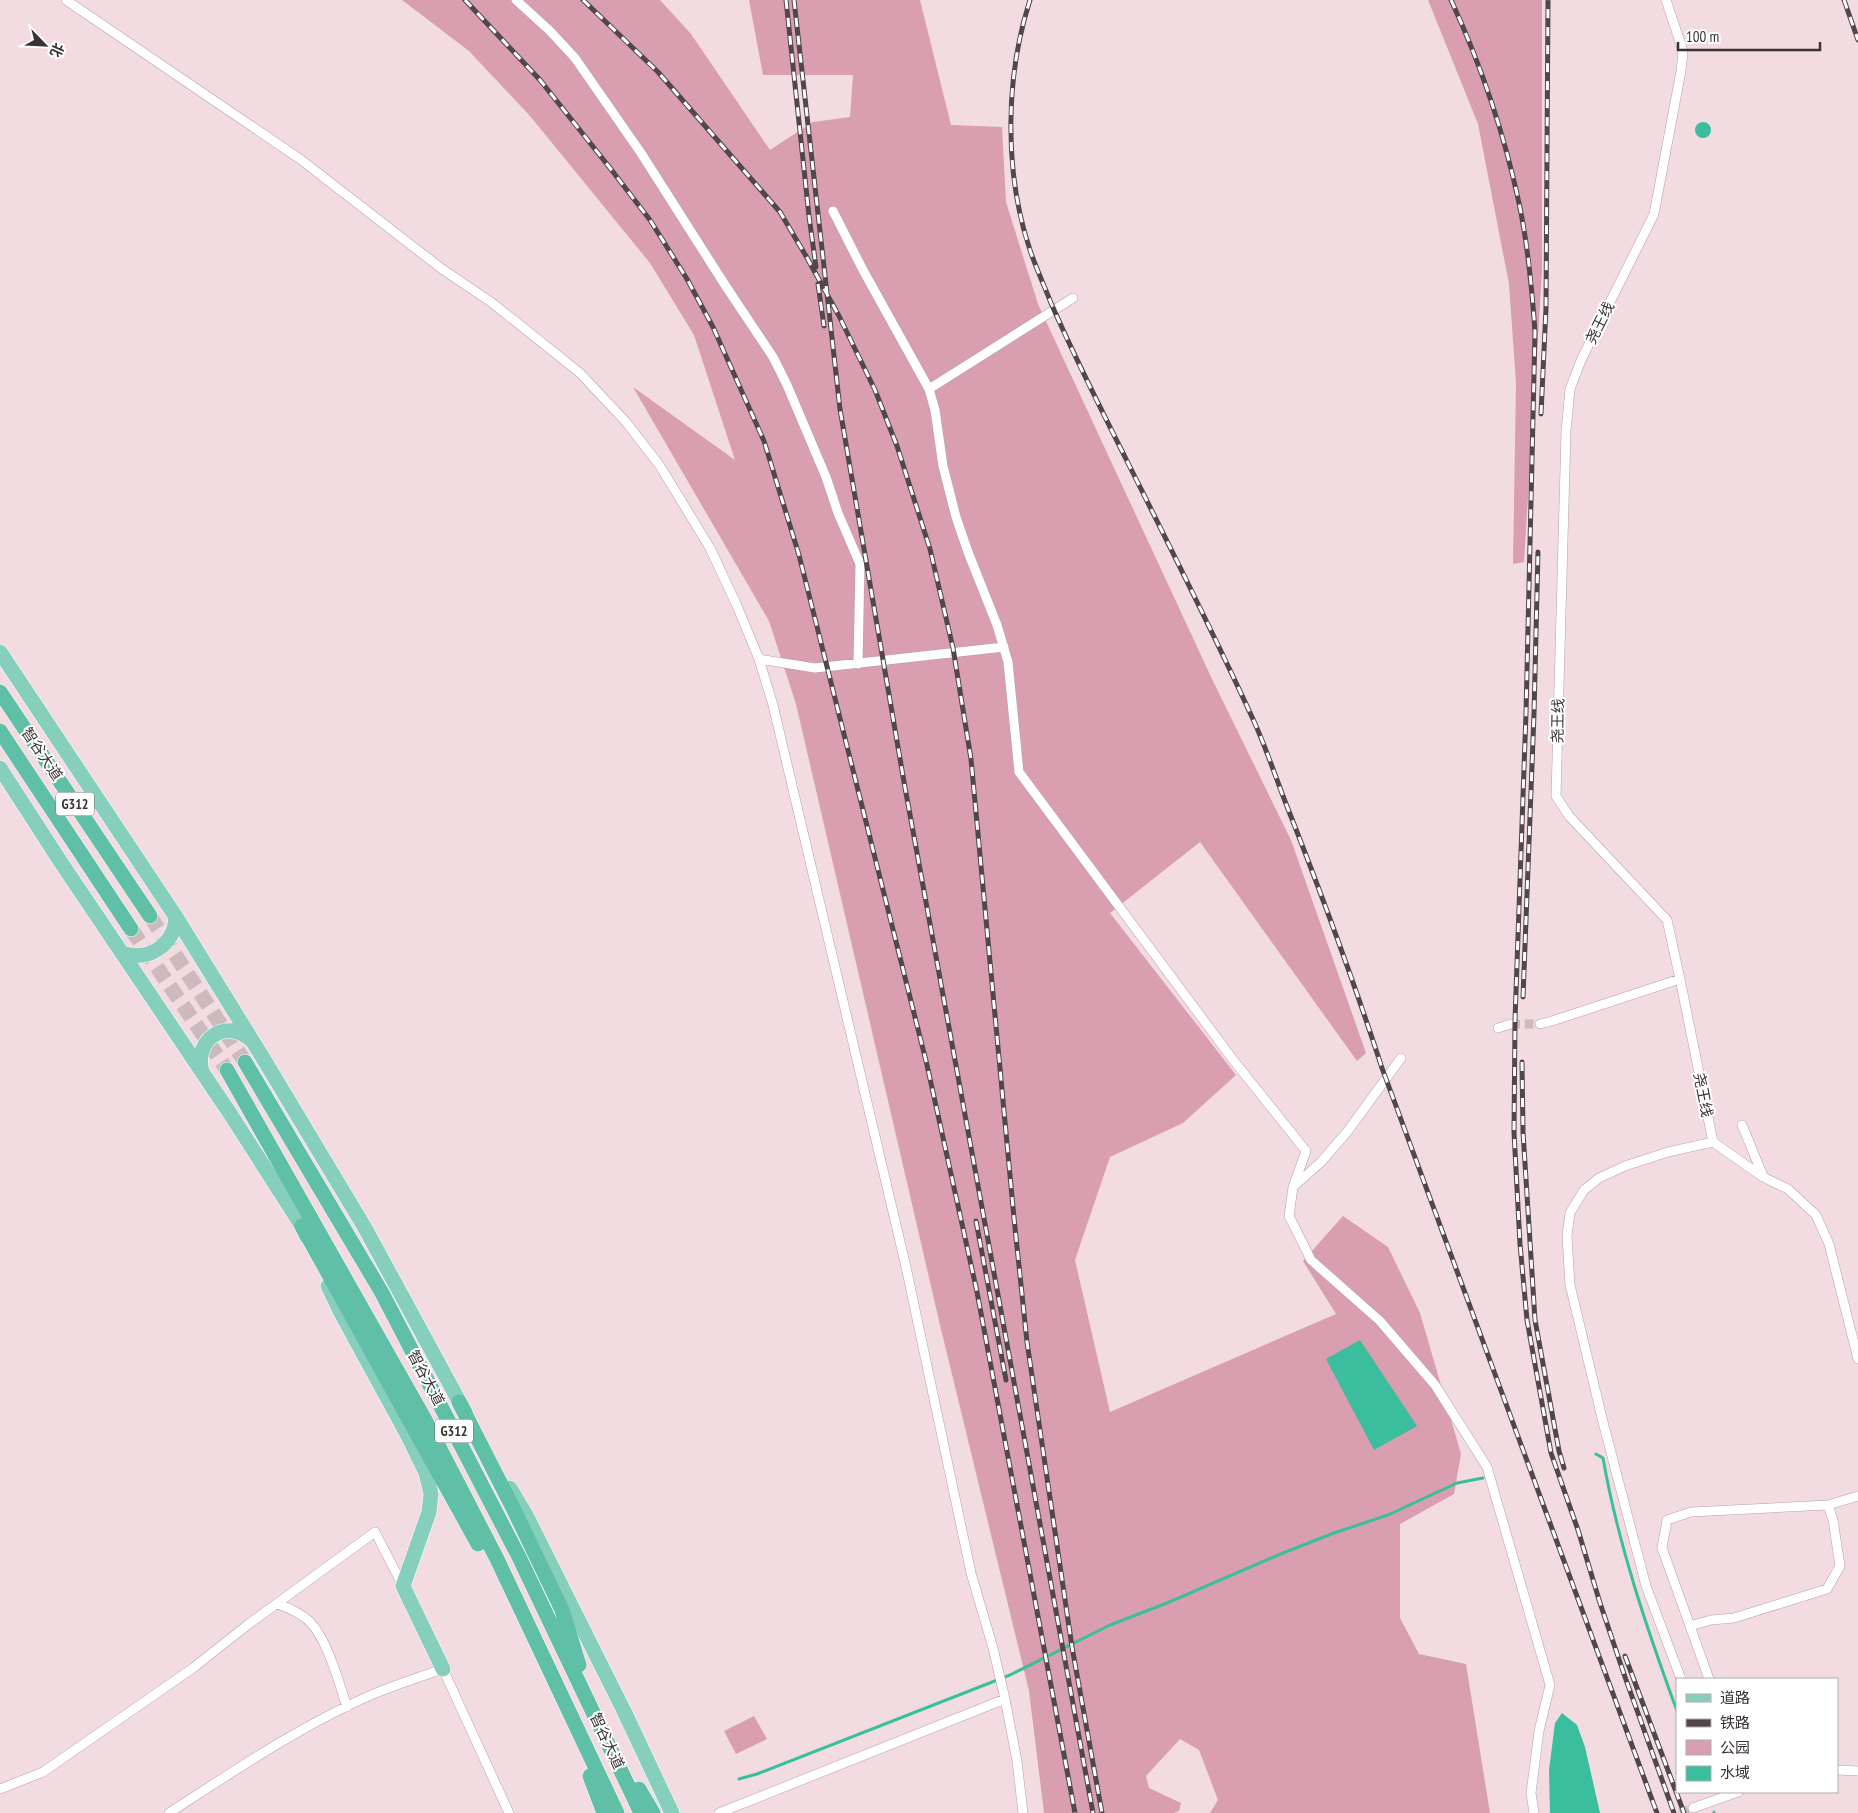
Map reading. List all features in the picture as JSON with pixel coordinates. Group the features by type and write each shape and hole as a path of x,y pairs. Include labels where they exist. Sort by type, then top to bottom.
{"highway":[{"name":"智谷大道","path":"0,692 150,916"},
{"name":"智谷大道","path":"0,731 131,929"},
{"name":"智谷大道","path":"246,1062 382,1293 520,1557 641,1813"},
{"name":"智谷大道","path":"227,1070 424,1418 497,1559 617,1813"},
{"path":"302,1226 552,1675 604,1813"},
{"path":"459,1402 562,1610 596,1719 653,1813"}],"main road":[{"path":"0,652 176,917 365,1228 459,1402 526,1515 620,1702 672,1813"},
{"path":"0,768 209,1082 302,1226 341,1314 408,1436 426,1473 431,1494 430,1512 403,1586 443,1669"},
{"path":"122,953 141,956 159,950 165,945 173,932 176,917"},
{"path":"209,1082 202,1072 200,1060 202,1049 209,1039 220,1032 232,1031 244,1034 254,1043"}],"street":[{"path":"66,0 300,159 359,207 442,269 491,302 580,373 626,422 660,466 710,548 760,659 773,705 904,1258 971,1573 994,1648 1017,1761 1023,1813"},
{"path":"516,0 550,31 575,58 641,153 725,285 758,333 776,364 826,477 838,514 860,564 858,664"},
{"name":"尧王线","path":"1666,0 1683,51 1654,214 1582,358 1570,389 1566,431 1556,796 1569,816 1667,920 1713,1142"},
{"path":"833,211 863,270 929,389 935,410 943,466 956,517 997,625 1008,662 1019,772 1234,1061 1306,1151 1293,1187 1289,1216 1311,1260 1380,1322 1434,1385 1487,1467 1550,1686 1539,1731 1531,1793 1534,1813"},
{"path":"929,389 1073,298"},
{"path":"760,659 815,668 1004,647"},
{"path":"1540,1024 1680,979"},
{"path":"1498,1028 1511,1024"},
{"path":"1293,1187 1321,1162 1347,1132 1401,1058"},
{"path":"1742,1125 1763,1176"},
{"path":"1681,1678 1646,1586 1603,1422 1570,1285 1567,1236 1570,1213 1584,1190 1599,1178 1625,1166 1668,1152 1713,1142 1763,1176 1788,1189 1816,1215 1829,1244 1858,1359"},
{"path":"1709,1678 1662,1548 1667,1520 1691,1512 1828,1505 1858,1496"},
{"path":"1690,1626 1711,1620 1734,1618 1827,1589 1840,1566 1833,1520 1828,1505"},
{"path":"0,1789 43,1772 193,1668 250,1623 375,1532 403,1586"},
{"path":"278,1604 294,1611 310,1622 323,1642 336,1670 347,1707"},
{"path":"169,1813 262,1754 347,1707 371,1695 443,1669 509,1813"},
{"path":"719,1813 1005,1699"},
{"path":"1838,1770 1858,1771"},
{"path":"1693,1808 1725,1794"}],"green space":[{"path":"402,0 660,0 691,34 770,150 813,122 850,117 853,75 763,75 749,0 920,0 951,125 1002,127 1006,202 1038,304 1212,679 1291,840 1366,1053 1357,1061 1200,842 1110,913 1236,1075 1183,1123 1110,1157 1075,1260 1110,1412 1336,1314 1303,1261 1343,1216 1388,1247 1420,1313 1461,1454 1454,1494 1400,1524 1400,1618 1419,1654 1466,1664 1490,1813 1210,1813 1218,1800 1199,1750 1180,1739 1146,1776 1149,1788 1181,1803 1179,1811 1174,1813 1044,1813 1029,1691 940,1325 796,704 769,621 633,387 735,460 694,335 650,263 530,116 469,51"},
{"path":"1428,0 1542,0 1542,271 1524,562 1513,564 1516,383 1509,284 1478,124"},
{"path":"754,1716 767,1739 736,1754 724,1731"}],"water":[{"path":"1703,122 1709,124 1711,130 1709,136 1703,138 1697,136 1695,130 1697,124"},
{"path":"1360,1340 1417,1426 1374,1450 1326,1359"},
{"path":"1562,1713 1577,1725 1585,1747 1600,1813 1550,1813 1549,1770 1555,1723"}],"waterway":[{"path":"1596,1454 1603,1458 1609,1490 1634,1586 1676,1708"},
{"path":"739,1779 757,1774 1010,1675 1110,1625 1167,1603 1283,1553 1388,1515 1457,1483 1483,1478"}],"tunnel":[{"path":"150,916 245,1062"},
{"path":"131,929 227,1070"},
{"path":"1511,1024 1540,1024"},
{"path":"1680,1813 1693,1808"}],"railway":[{"path":"465,0 540,80 650,220 687,279 713,327 764,441 799,555 927,1065 977,1292 1075,1813"},
{"path":"583,0 658,72 780,212 839,316 875,390 897,446 930,549 953,648 971,759 1027,1342 1072,1647 1102,1813"},
{"path":"786,0 816,267"},
{"path":"794,0 840,409 904,782 1093,1813"},
{"path":"1030,0 1016,61 1011,125 1016,189 1030,250 1051,303 1078,362 1206,620 1262,741 1326,909 1382,1068 1657,1813"},
{"path":"1451,0 1491,100 1513,177 1527,251 1535,332 1526,713 1515,1020 1514,1132 1520,1244 1527,1320 1551,1453 1625,1677 1674,1813"},
{"path":"1541,414 1546,308 1548,0"},
{"path":"1844,0 1858,40"},
{"path":"818,284 824,326"},
{"path":"1523,997 1538,552"},
{"path":"1522,1062 1523,1132 1535,1320 1559,1451 1564,1468"},
{"path":"976,1221 1006,1380"},
{"path":"1625,1656 1676,1792"},
{"path":"1676,1793 1684,1813"}]}
